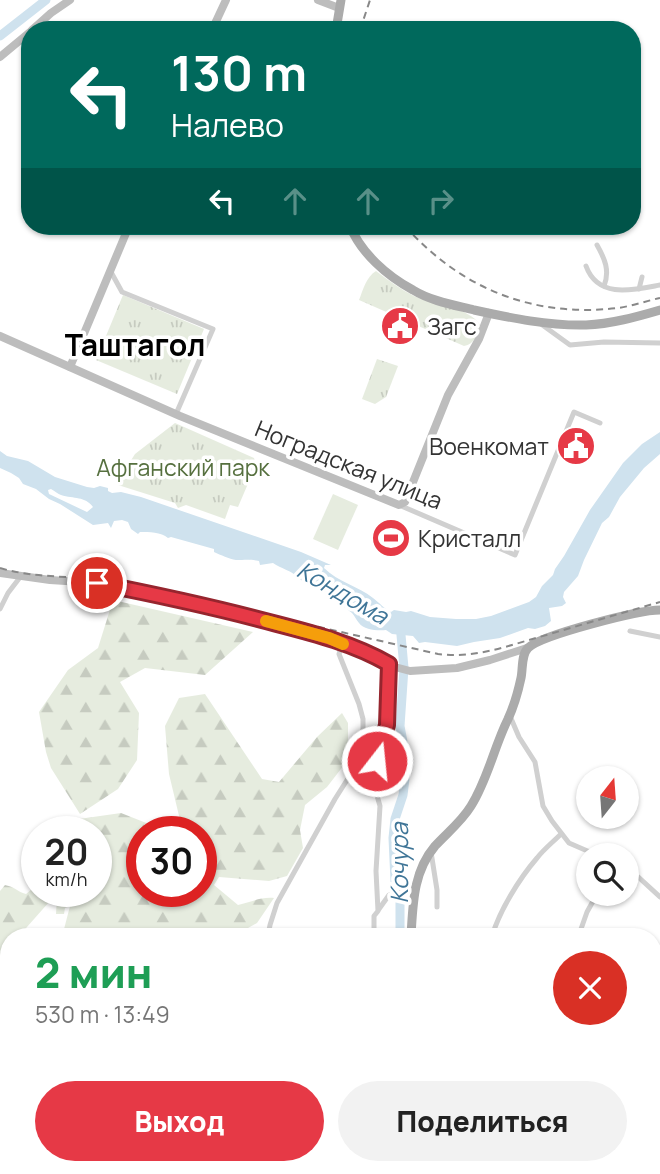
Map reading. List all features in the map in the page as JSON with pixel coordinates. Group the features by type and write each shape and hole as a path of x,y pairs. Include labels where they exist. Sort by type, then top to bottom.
{"main road":[{"path":"354,235 367,254 413,291 489,313 539,322 589,325 660,310"},
{"path":"411,928 411,888 431,852 469,809 484,784 510,715 527,648 619,616 660,610"}],"street":[{"path":"42,21 70,0"},
{"path":"216,21 226,0"},
{"path":"318,0 340,4"},
{"path":"0,57 21,39"},
{"path":"69,366 125,235"},
{"path":"597,245 607,265 608,278 604,286"},
{"path":"586,265 589,275 604,286 625,291 660,285"},
{"path":"110,271 122,292 213,329 176,414"},
{"path":"639,289 642,277"},
{"path":"399,505 405,502 448,395 479,339 489,313"},
{"path":"539,322 570,345 604,342 660,343"},
{"name":"Ноградская улица","path":"0,336 176,414 515,555 574,412 600,423"},
{"path":"0,573 97,583 239,613 329,638 410,671 457,668 527,648"},
{"path":"0,609 21,576"},
{"path":"630,631 660,637"},
{"path":"269,928 277,903 354,769 362,748 363,719 339,654 342,644"},
{"path":"503,656 515,659 521,677"},
{"path":"378,911 376,871 380,806 373,782 387,725 392,665"},
{"path":"510,715 519,737 535,762 543,806 569,844 576,847"},
{"path":"495,928 537,857 561,834"},
{"path":"431,852 437,907"},
{"path":"639,878 660,897"},
{"path":"374,928 374,915 389,895 411,888"},
{"path":"581,928 590,906"}],"green space":[{"path":"376,271 414,296 468,314 480,325 475,338 464,346 359,300 367,280"},
{"path":"123,295 204,329 177,394 96,360"},
{"path":"377,359 398,366 386,397 375,404 362,399"},
{"name":"Афганский парк","path":"175,423 254,458 256,465 238,507 230,505 225,519 186,505 178,508 175,503 118,485 135,454"},
{"path":"333,494 358,505 338,550 313,539"},
{"path":"113,600 253,632 205,675 145,668 120,682 139,713 137,760 118,789 80,814 51,768 39,712 68,670 98,648"},
{"path":"205,694 262,779 279,782 317,737 342,713 348,723 348,747 344,765 327,787 305,805 300,830 303,848 287,876 269,881 219,877 217,880 217,816 179,816 169,774 165,726 179,698"},
{"path":"121,813 129,816 126,816 126,907 217,907 217,888 238,905 274,898 257,923 248,928 64,928 70,907 112,907 112,816 100,816"},
{"path":"5,885 21,892 21,907 45,907 26,928 0,928 0,891"},
{"path":"56,907 68,907 64,914 56,914"}],"water":[{"name":"Кондома","path":"660,432 660,454 644,468 602,523 578,576 564,592 566,603 549,608 551,621 535,629 528,628 500,638 457,646 419,643 413,636 364,627 336,597 273,563 260,565 259,561 233,559 214,552 214,549 158,533 138,534 131,529 128,522 122,520 114,521 111,528 108,523 93,525 0,468 0,451 7,456 28,461 55,477 87,487 108,488 112,493 121,492 141,497 301,552 331,565 325,565 324,568 391,612 411,611 430,617 476,619 491,616 536,597 553,575 590,510 623,463 642,444","holes":["48,490 61,495 83,499 93,507 87,512 49,494"]}],"waterway":[{"path":"0,36 46,0"},
{"name":"Кочура","path":"400,624 404,668 400,726 407,763 393,838 400,928"}],"railway":[{"path":"363,21 370,0"},
{"path":"414,235 450,267 475,282 528,303 587,310 618,308 660,298"},
{"path":"0,568 30,574 125,583 447,655 497,649 660,602"}],"slow traffic":[{"path":"266,621 343,644"}],"place":[{"name":"Загс","path":"400,326"},
{"name":"Военкомат","path":"576,446"},
{"name":"Кристалл","path":"391,538"}],"district":[{"name":"Таштагол","path":"135,344"}],"route":[{"path":"97,583 239,613 329,638 389,664 387,725 377,761"}]}
